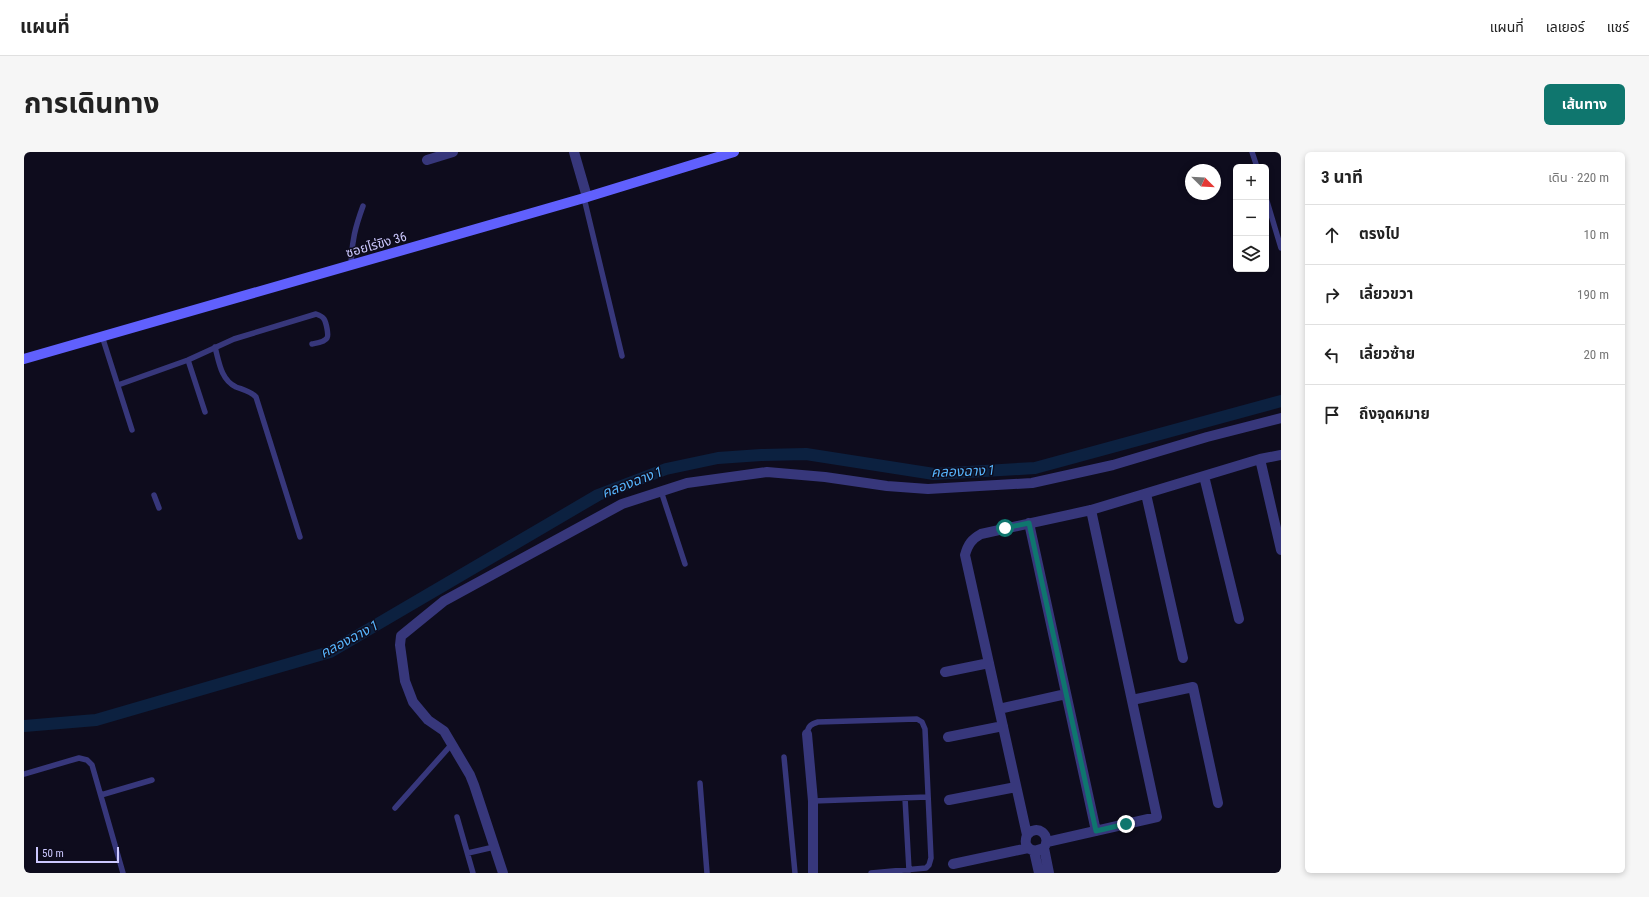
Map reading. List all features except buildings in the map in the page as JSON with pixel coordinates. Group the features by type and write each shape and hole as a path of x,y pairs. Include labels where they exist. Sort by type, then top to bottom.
{"street":[{"path":"427,160 453,152"},
{"path":"574,152 585,197"},
{"name":"ซอยไร่ขิง 36","path":"24,359 585,197 734,152"},
{"path":"503,873 474,785 444,732 428,720 413,702 405,681 402,664 401,636 404,632 444,601 622,504 694,482 767,472 825,477 928,490 1032,483 1113,465 1226,431 1281,418"},
{"path":"1049,873 1038,847 1025,842 1027,835 965,555 968,546 973,538 981,534 1092,510 1204,476 1281,455"},
{"path":"1260,460 1281,550"},
{"path":"1204,476 1239,619"},
{"path":"1146,494 1183,658"},
{"path":"953,864 1038,847 1096,831 1156,817 1092,510"},
{"path":"1029,523 1096,831"},
{"path":"945,672 989,663"},
{"path":"1132,700 1193,687 1218,803"},
{"path":"999,708 1066,694"},
{"path":"948,737 1003,726"},
{"path":"807,734 814,801 813,873"},
{"path":"949,800 1016,787"},
{"path":"1027,835 1033,830 1040,830 1046,835 1038,847 1039,873"}],"lane":[{"path":"1252,152 1256,164"},
{"path":"585,197 622,356"},
{"path":"1267,200 1281,248"},
{"path":"351,264 354,229 363,206"},
{"path":"118,385 188,360 234,338 316,314 325,320 328,336 324,341 312,344"},
{"path":"102,336 132,430"},
{"path":"215,347 222,372 226,380 235,386 250,391 256,397 300,537"},
{"path":"188,360 205,412"},
{"path":"661,491 685,564"},
{"path":"154,496 159,508"},
{"path":"807,734 808,728 812,724 818,722 917,719 922,722 925,729 931,858 929,865 926,868 870,873"},
{"path":"395,808 452,744"},
{"path":"784,757 795,873"},
{"path":"24,774 79,758 86,760 92,765 123,873"},
{"path":"101,795 152,780"},
{"path":"700,783 707,873"},
{"path":"814,801 928,797"},
{"path":"905,798 909,870"},
{"path":"457,817 473,873"},
{"path":"468,853 494,846"}],"waterway":[{"name":"คลองฉาง 1","path":"24,726 96,720 330,652 598,495 666,469 718,458 806,454 934,474 1035,468 1281,401"}],"route":[{"path":"1005,528 1029,523 1096,831 1126,824"}]}
